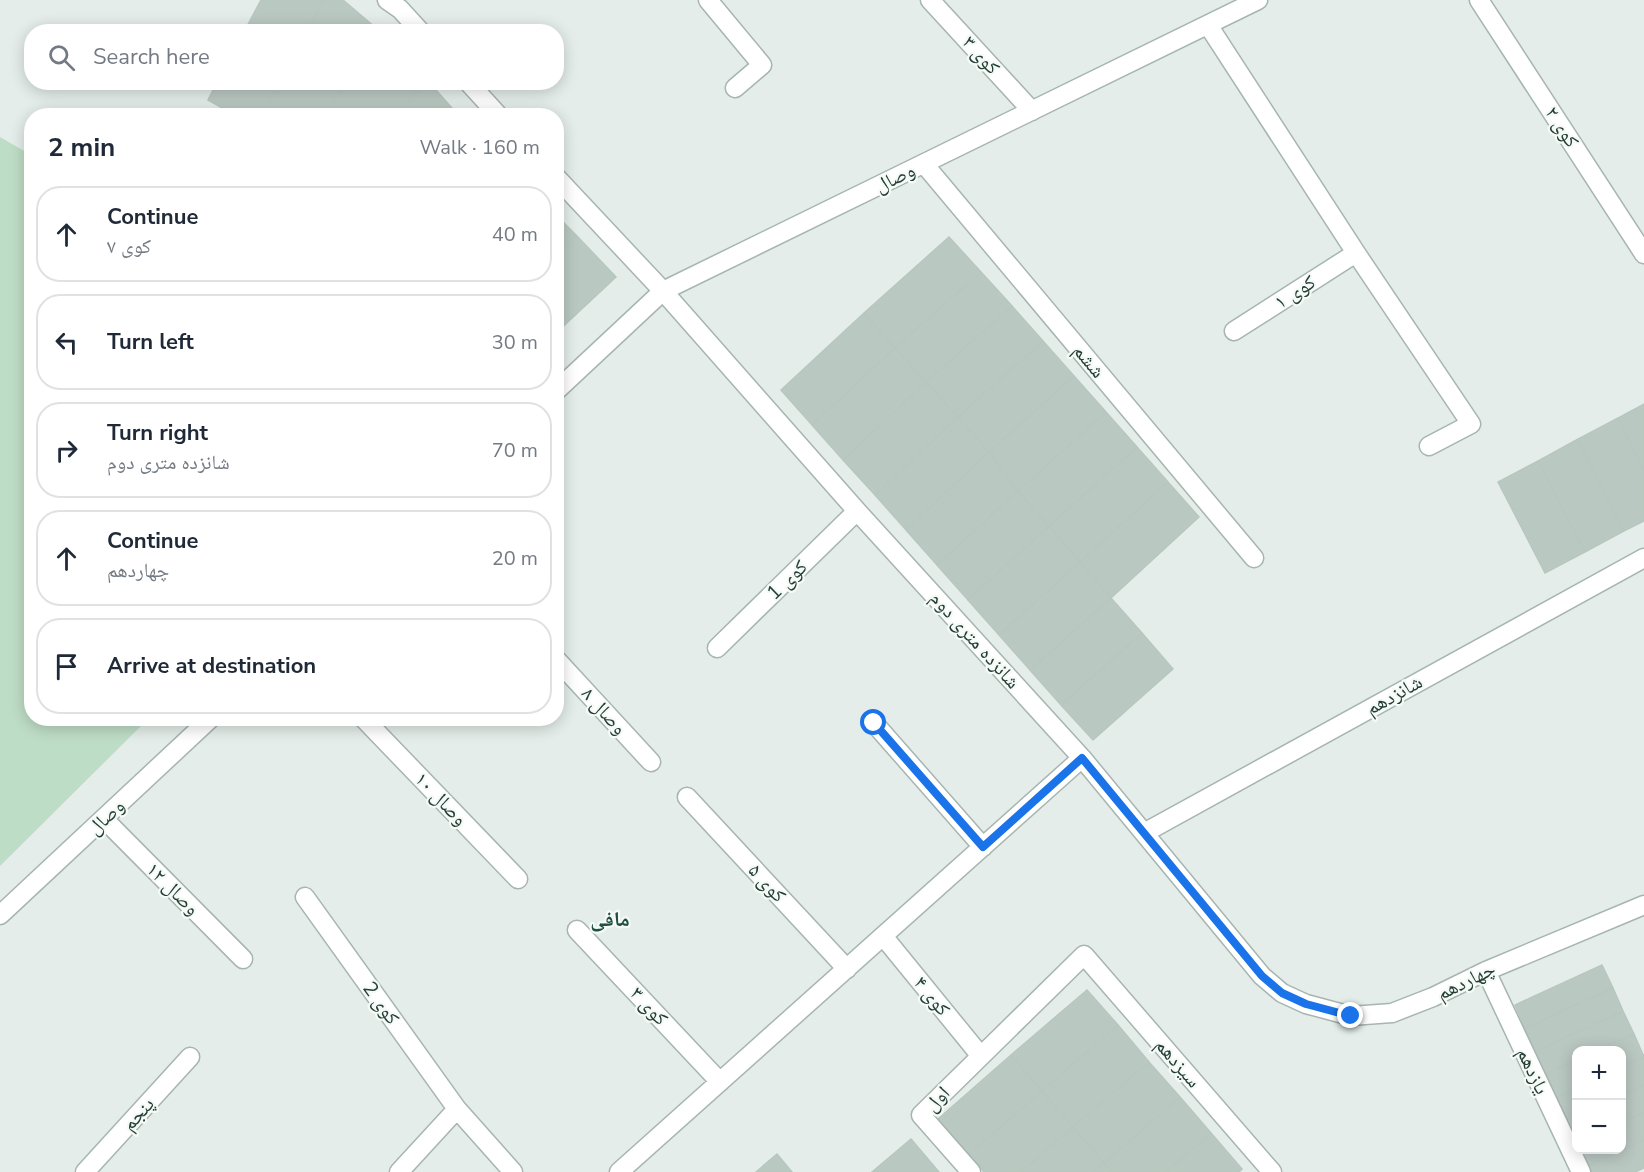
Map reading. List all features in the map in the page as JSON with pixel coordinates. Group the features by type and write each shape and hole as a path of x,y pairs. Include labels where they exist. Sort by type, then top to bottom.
{"street":[{"path":"708,0 762,65 735,88"},
{"name":"کوی ۳","path":"930,0 1032,111"},
{"name":"وصال","path":"564,384 663,291 1258,0"},
{"name":"کوی ۲","path":"1479,0 1644,254"},
{"path":"399,3 415,24"},
{"path":"1208,25 1356,253 1471,424 1429,446"},
{"path":"475,90 492,108"},
{"name":"ششم","path":"924,164 1254,558"},
{"name":"شانزده متری دوم","path":"564,186 663,291 857,511 1082,758 1262,976 1282,993"},
{"name":"کوی ۱","path":"1234,331 1356,253"},
{"name":"کوی 1","path":"717,648 857,511"},
{"name":"شانزدهم","path":"1144,832 1644,558"},
{"name":"وصال ۸","path":"564,668 651,762"},
{"path":"874,723 983,847"},
{"name":"وصال","path":"0,915 203,726"},
{"name":"وصال ۱۰","path":"371,726 518,879"},
{"path":"619,1172 1082,758"},
{"name":"کوی ۵","path":"687,797 847,969"},
{"name":"وصال ۱۲","path":"104,819 243,959"},
{"name":"کوی 2","path":"305,897 457,1109 513,1172"},
{"name":"چهاردهم","path":"1282,993 1306,1004 1351,1016 1392,1013 1433,997 1486,970 1644,905"},
{"name":"کوی ۳","path":"577,930 720,1082"},
{"name":"کوی ۴","path":"883,936 980,1055"},
{"name":"سیزدهم","path":"980,1055 1084,955 1268,1170"},
{"name":"یازدهم","path":"1486,970 1581,1172"},
{"name":"اول","path":"971,1172 921,1114 980,1055"},
{"name":"پنجم","path":"85,1172 190,1057"},
{"path":"399,1172 457,1109"}],"green space":[{"path":"0,137 24,151 24,726 141,726 0,866"}],"building":[{"path":"261,0 323,0 311,24 248,24"},
{"path":"323,0 343,0 371,24 311,24"},
{"path":"213,90 276,90 267,108 222,108 208,100"},
{"path":"276,90 341,90 331,108 267,108"},
{"path":"341,90 418,90 403,108 331,108"},
{"path":"418,90 436,90 452,108 403,108"},
{"path":"564,223 576,235 564,248"},
{"path":"576,235 616,277 564,326 564,248"},
{"path":"949,237 981,272 895,348 864,313"},
{"path":"981,272 1012,306 926,382 895,348"},
{"path":"1012,306 1043,341 958,417 926,382"},
{"path":"864,313 895,348 812,425 781,390"},
{"path":"1043,341 1074,376 989,452 958,417"},
{"path":"895,348 926,382 843,460 812,425"},
{"path":"1074,376 1106,412 1018,491 989,452"},
{"path":"926,382 958,417 875,495 843,460"},
{"path":"1644,404 1644,471 1618,418"},
{"path":"1106,412 1137,447 1049,526 1018,491"},
{"path":"958,417 989,452 906,530 875,495"},
{"path":"1618,418 1644,471 1644,521 1624,531 1578,439"},
{"path":"1578,439 1624,531 1585,552 1538,461"},
{"path":"1137,447 1168,482 1080,562 1049,526"},
{"path":"989,452 1018,491 937,565 906,530"},
{"path":"1538,461 1585,552 1545,573 1498,482"},
{"path":"1168,482 1199,517 1111,598 1080,562"},
{"path":"1018,491 1049,526 968,600 937,565"},
{"path":"1049,526 1080,562 999,635 968,600"},
{"path":"1080,562 1111,598 1030,670 999,635"},
{"path":"1111,598 1142,633 1061,705 1030,670"},
{"path":"1142,633 1173,669 1093,740 1061,705"},
{"path":"1602,965 1613,988 1525,1028 1515,1005"},
{"path":"1613,988 1623,1011 1536,1051 1525,1028"},
{"path":"1087,990 1118,1025 1042,1091 1011,1055"},
{"path":"1623,1011 1634,1034 1606,1046 1572,1046 1572,1062 1546,1073 1536,1051"},
{"path":"1118,1025 1149,1062 1073,1127 1042,1091"},
{"path":"1634,1034 1644,1057 1626,1065 1626,1046 1606,1046"},
{"path":"1011,1055 1042,1091 969,1154 938,1119"},
{"path":"1644,1057 1644,1085 1626,1093 1626,1065"},
{"path":"1149,1062 1180,1097 1104,1163 1073,1127"},
{"path":"1572,1062 1572,1090 1557,1097 1546,1073"},
{"path":"1644,1085 1644,1112 1626,1121 1626,1100 1626,1093"},
{"path":"1572,1090 1572,1117 1567,1119 1557,1097"},
{"path":"1042,1091 1073,1127 1021,1172 984,1172 969,1154"},
{"path":"1180,1097 1211,1133 1166,1172 1112,1172 1104,1163"},
{"path":"1644,1112 1644,1140 1626,1148 1626,1121"},
{"path":"1572,1117 1572,1130 1567,1119"},
{"path":"1073,1127 1104,1163 1094,1172 1021,1172"},
{"path":"1211,1133 1242,1169 1239,1172 1166,1172"},
{"path":"911,1139 939,1172 872,1172"},
{"path":"1644,1140 1644,1168 1635,1172 1591,1172 1588,1166 1614,1154 1626,1154 1626,1148"},
{"path":"777,1154 792,1172 756,1172"},
{"path":"1583,1154 1614,1154 1588,1166"},
{"path":"1104,1163 1112,1172 1094,1172"}],"district":[{"name":"مافی","path":"610,919"}],"route":[{"path":"874,723 983,847 1082,758 1262,976 1282,993 1306,1004 1351,1016"}]}
